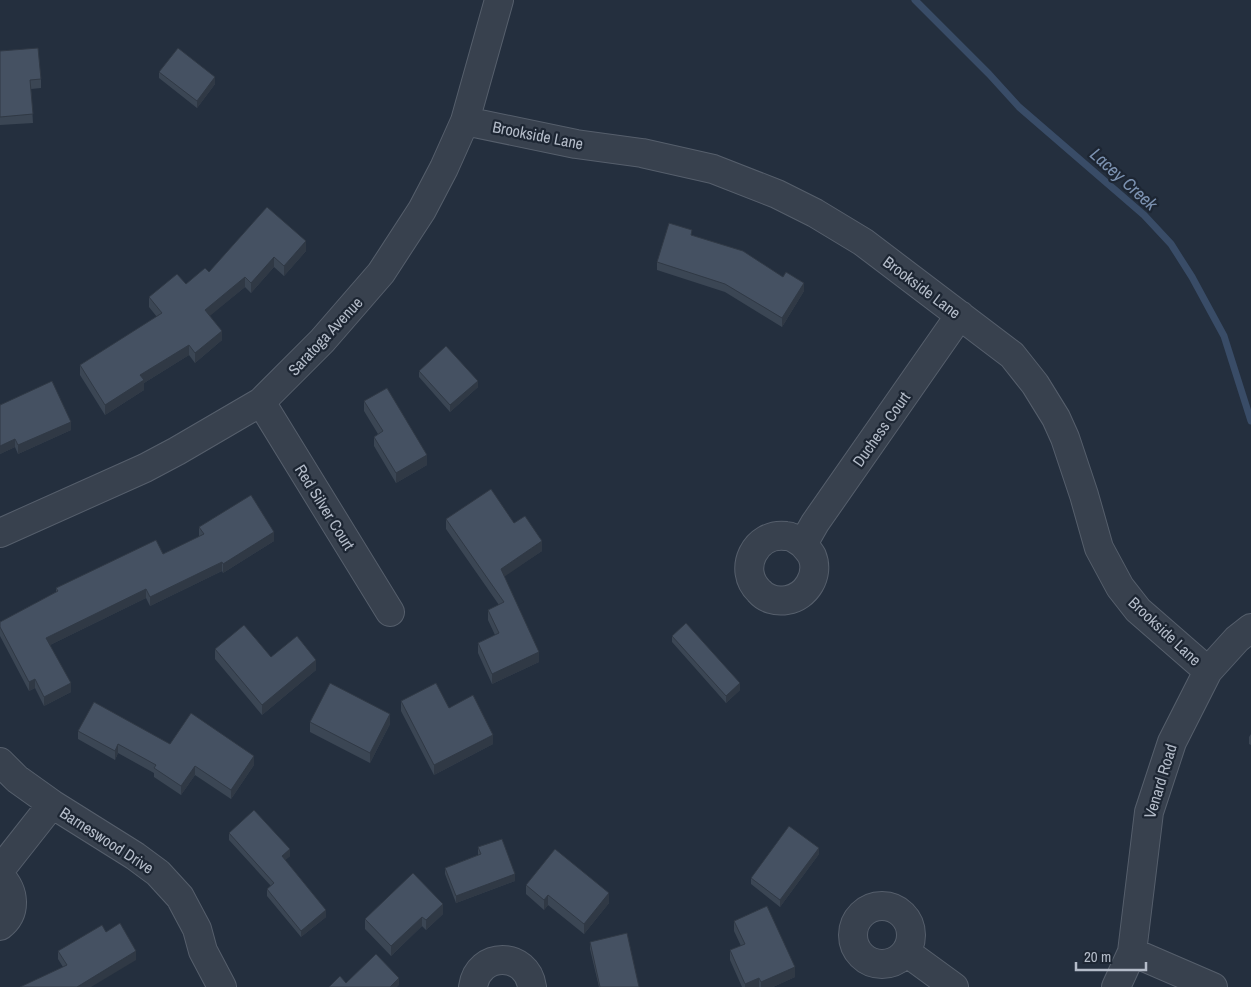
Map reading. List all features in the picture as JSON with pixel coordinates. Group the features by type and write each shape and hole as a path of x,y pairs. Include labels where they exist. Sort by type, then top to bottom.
{"street":[{"name":"Saratoga Avenue","path":"0,534 145,468 261,402 322,341 380,273 422,210 444,168 465,121 500,0"},
{"name":"Brookside Lane","path":"465,121 576,144 642,153 689,163 748,182 816,213 863,242 1012,355 1035,384 1056,418 1065,438 1084,495 1099,548 1120,587 1138,610 1208,671"},
{"name":"Duchess Court","path":"803,544 815,523 960,315"},
{"name":"Red Silver Court","path":"261,402 390,612"},
{"name":"Venard Road","path":"1116,987 1132,952 1149,812 1172,742 1208,671 1251,628"},
{"name":"Barneswood Drive","path":"0,762 17,779 52,804 135,856 158,873 180,897 197,929 203,951 222,987"},
{"path":"0,870 52,804"},
{"path":"0,876 8,886 12,897 12,911 6,921 0,926"},
{"path":"906,952 954,987"},
{"path":"1132,952 1212,987"},
{"path":"473,987 476,977 484,966 493,961 503,960 514,962 522,968 529,977 532,987"}],"building":[{"path":"38,48 41,79 30,80 33,114 0,117 0,51"},
{"path":"178,48 215,77 197,101 159,72"},
{"path":"267,207 306,241 284,266 274,257 251,283 245,277 205,310 222,331 195,353 189,345 140,375 144,380 105,405 80,365 162,313 149,297 177,274 186,284 205,268 209,272"},
{"path":"669,223 692,230 691,235 743,251 783,277 786,272 804,283 782,318 725,284 657,262"},
{"path":"446,346 478,381 450,405 419,371"},
{"path":"52,381 71,422 18,445 15,439 0,446 0,405"},
{"path":"387,388 427,455 396,473 374,437 383,431 364,401"},
{"path":"491,489 514,523 525,516 542,541 501,569 539,652 492,674 478,643 499,633 488,610 504,602 446,519"},
{"path":"251,495 274,532 223,564 222,562 150,597 146,589 46,638 71,683 44,697 35,679 29,682 0,627 0,622 58,591 56,588 156,540 163,554 204,534 199,527"},
{"path":"686,623 740,683 726,696 672,636"},
{"path":"244,625 271,657 297,636 316,660 262,705 215,649"},
{"path":"330,683 390,714 370,753 310,722"},
{"path":"436,683 449,708 473,695 493,735 434,765 401,701"},
{"path":"94,702 170,744 191,713 254,756 231,790 195,766 181,786 154,768 156,765 118,744 115,751 78,731"},
{"path":"254,810 290,849 282,856 326,910 301,931 267,889 274,883 229,833"},
{"path":"789,826 819,848 780,900 751,878"},
{"path":"502,839 515,874 456,896 445,868 481,854 478,847"},
{"path":"555,849 609,893 584,924 548,895 544,900 526,885"},
{"path":"413,873 443,904 426,920 422,917 391,946 365,919"},
{"path":"767,906 795,967 761,982 759,978 745,984 730,950 745,944 734,921"},
{"path":"120,923 136,951 77,987 20,987 67,965 58,951 102,925 106,932"},
{"path":"627,933 639,987 600,987 590,942"},
{"path":"376,954 399,978 390,987 329,987 340,976 346,983"}],"waterway":[{"name":"Lacey Creek","path":"915,0 1019,107 1144,215 1171,244 1192,277 1224,336 1251,421"}]}
